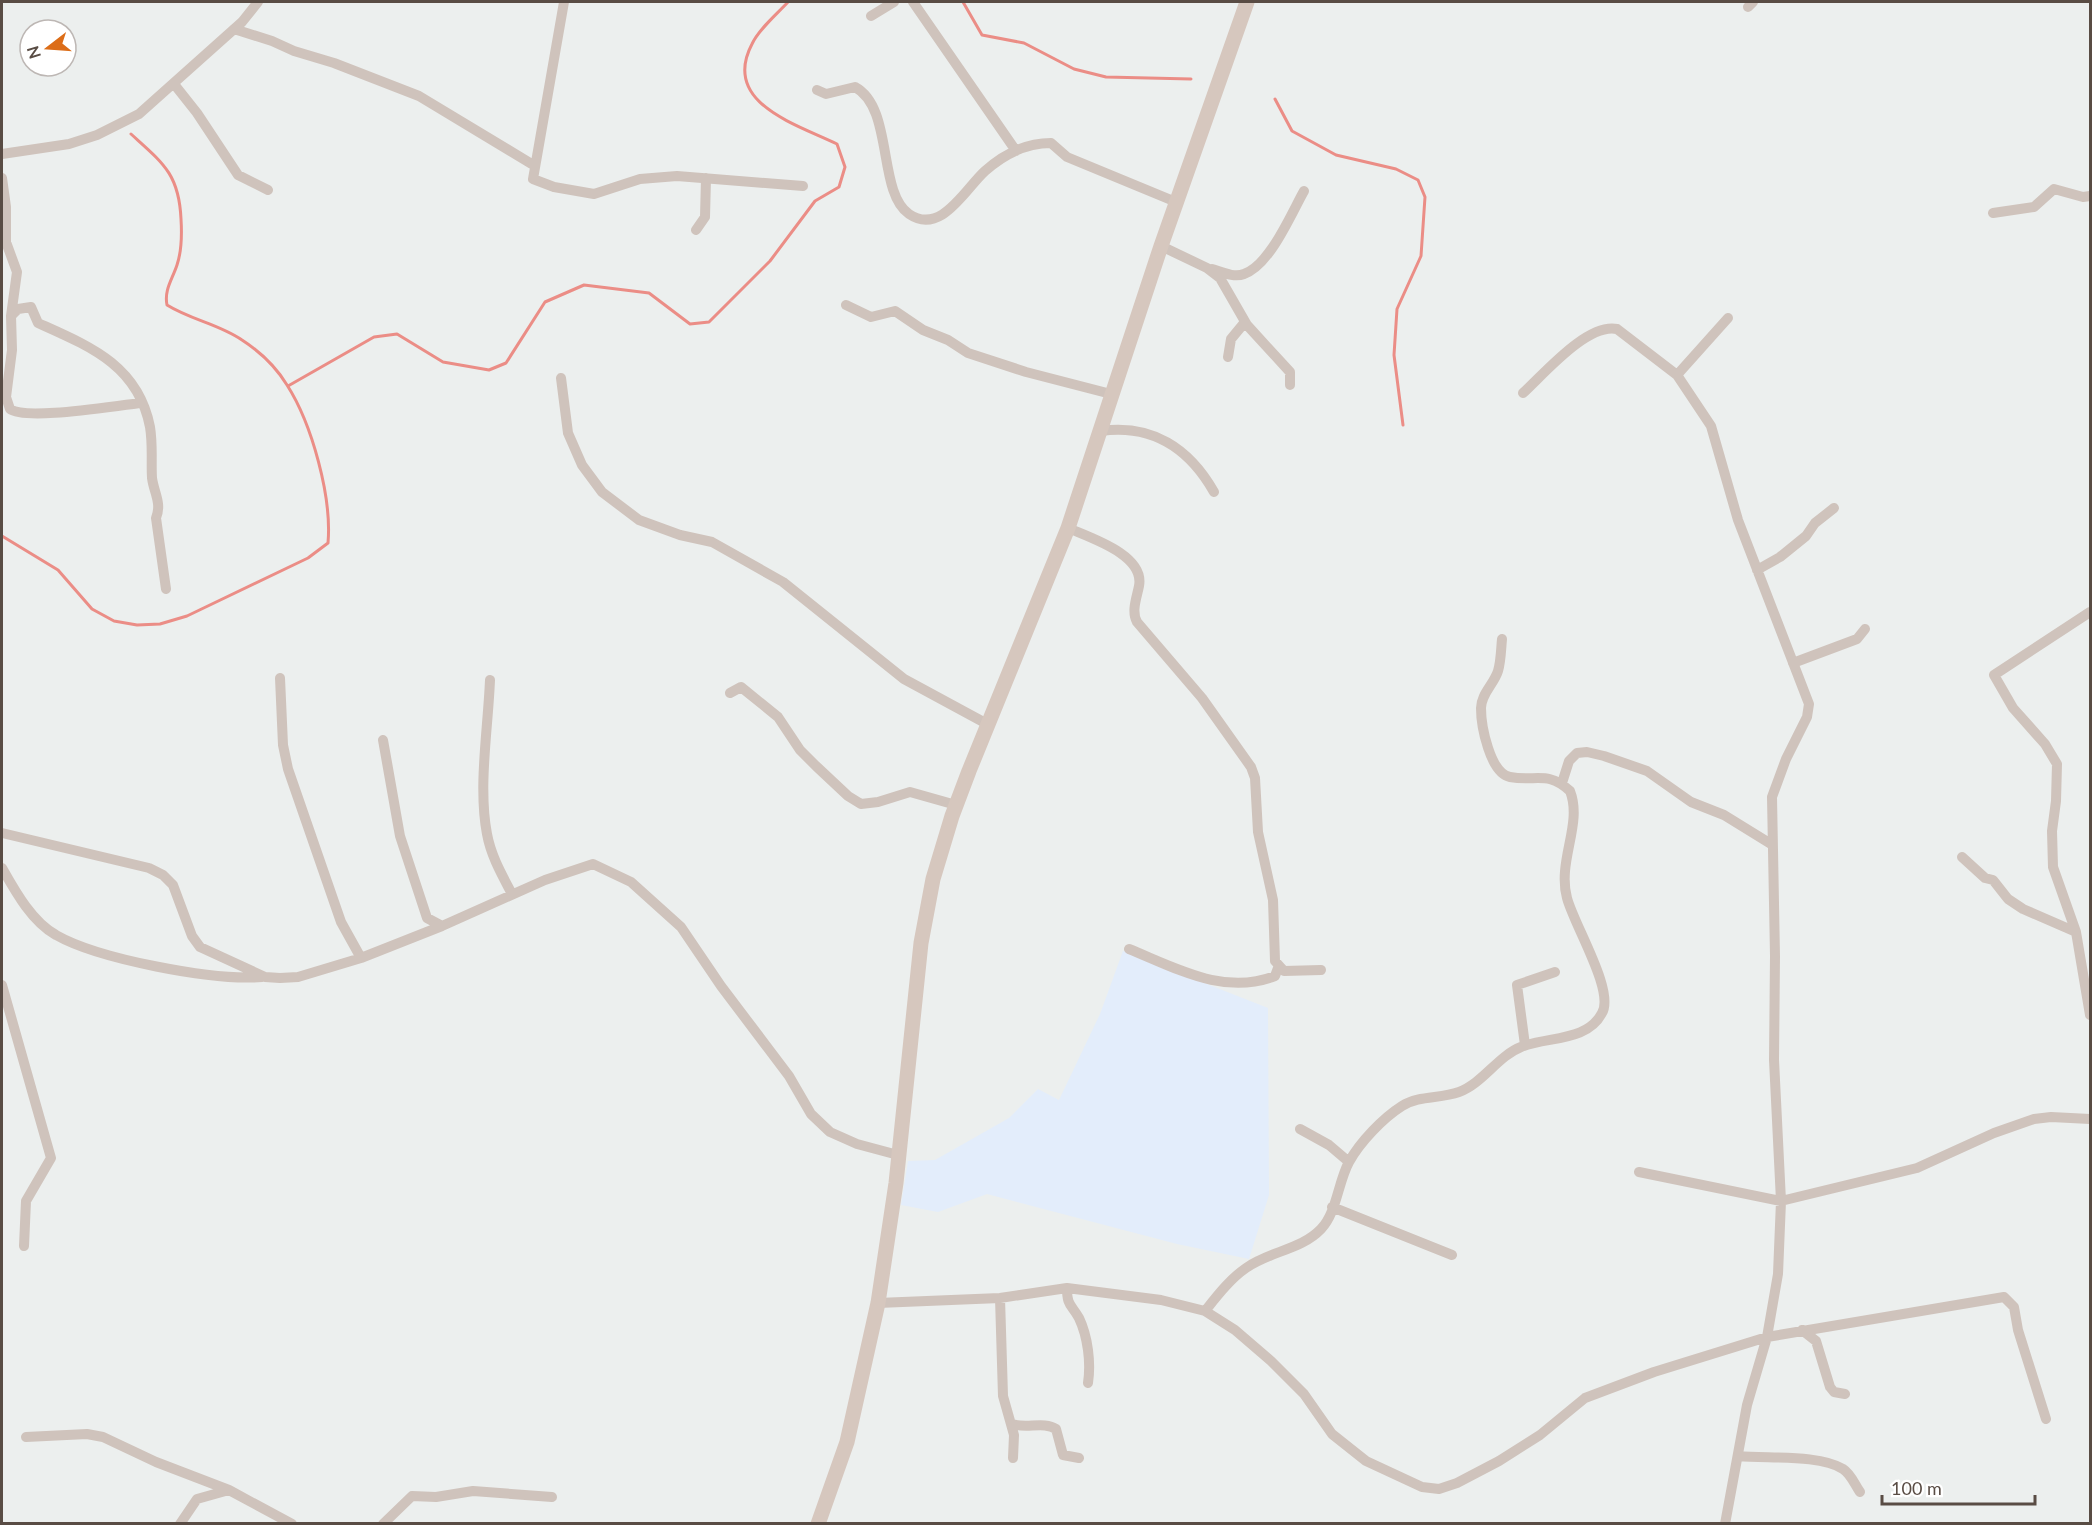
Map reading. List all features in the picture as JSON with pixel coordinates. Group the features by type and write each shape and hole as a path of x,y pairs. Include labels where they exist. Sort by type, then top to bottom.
{"main road":[{"path":"818,1524 847,1442 878,1303 898,1155 921,944 933,879 956,805 1068,528 1176,201 1247,2"}],"street":[{"path":"2,154 69,144 97,135 139,114 234,28 258,2"},
{"path":"564,2 533,179 554,187 594,194 652,177 706,178 803,186"},
{"path":"871,16 894,2"},
{"path":"913,2 1016,151"},
{"path":"234,28 419,96 535,166"},
{"path":"174,84 197,113 238,175 268,190"},
{"path":"816,90 826,94 855,87 863,92 873,106 897,198 909,214 920,219 937,218 947,212 985,171 1016,151 1029,145 1051,143 1067,157 1176,201"},
{"path":"696,230 705,217 706,178"},
{"path":"2,184 6,207 6,242 17,272 11,316 12,350 6,397 10,409 14,412 57,412 142,403"},
{"path":"1994,213 2034,207 2054,189 2083,197 2091,196"},
{"path":"1161,246 1207,268 1232,275 1250,271 1270,251 1304,191"},
{"path":"1207,268 1220,278 1245,322 1285,365 1291,376 1290,385"},
{"path":"846,305 871,317 895,311 923,330 948,340 968,353 1026,372 1111,394"},
{"path":"11,316 18,309 31,307 38,323 60,331 108,359 134,384 149,425 153,455 152,478 160,508 156,518 166,590"},
{"path":"1677,375 1728,318"},
{"path":"1227,357 1231,339 1245,322"},
{"path":"1523,393 1578,342 1600,329 1610,327 1617,329 1677,375 1711,426 1738,520 1809,704 1807,717 1786,759 1772,797 1774,1060 1781,1201 1778,1274 1767,1337 1747,1405 1725,1524"},
{"path":"561,378 568,433 582,465 602,492 639,520 680,535 712,543 783,582 904,679 989,725"},
{"path":"1101,431 1129,428 1171,445 1192,459 1214,492"},
{"path":"1757,570 1798,543 1815,523 1834,508"},
{"path":"1068,528 1114,549 1136,566 1140,579 1134,616 1137,622 1202,698 1251,767 1262,855 1271,880 1275,961 1278,968 1284,971 1321,970"},
{"path":"2091,612 1994,675 2013,708 2045,744 2057,764 2052,831 2053,867 2076,932 2091,1015"},
{"path":"1793,663 1857,639 1865,629"},
{"path":"1205,1311 1225,1287 1246,1268 1311,1240 1324,1227 1349,1161 1366,1140 1401,1107 1413,1100 1466,1089 1519,1047 1583,1031 1602,1014 1606,1004 1603,986 1568,900 1566,854 1574,806 1570,791 1562,783 1540,776 1506,776 1499,772 1491,759 1481,707 1486,690 1498,673 1502,639"},
{"path":"280,678 283,745 288,769 341,922 361,957"},
{"path":"490,680 484,801 486,824 498,867 512,894"},
{"path":"730,693 741,687 754,695 778,717 800,750 848,796 861,804 878,802 910,792 956,805"},
{"path":"382,740 408,866 428,918 442,926"},
{"path":"1562,783 1569,761 1577,753 1604,756 1647,771 1691,801 1724,815 1771,844"},
{"path":"2,833 149,868 163,875 173,885 192,936 200,947 265,977"},
{"path":"1962,857 1985,878 1993,880 2008,898 2023,909 2076,932"},
{"path":"2,868 16,893 40,923 56,936 114,957 210,975 297,977 361,957 442,926 574,869 593,864 631,882 681,927 721,986 778,1060 811,1114 830,1132 857,1144 898,1155"},
{"path":"1129,948 1212,982 1262,981 1275,976 1278,968"},
{"path":"1525,1045 1517,985 1555,972"},
{"path":"2,985 51,1158 26,1201 23,1223 24,1246"},
{"path":"1640,1172 1781,1201 1926,1165 1994,1133 2034,1119 2051,1117 2091,1119"},
{"path":"1300,1129 1329,1145 1349,1161"},
{"path":"1332,1207 1452,1255"},
{"path":"878,1303 1000,1298 1067,1288 1161,1300 1205,1311 1235,1330 1271,1361 1304,1394 1332,1434 1366,1461 1422,1487 1439,1489 1457,1483 1499,1461 1540,1435 1585,1398 1605,1388 1767,1337 2004,1297 2014,1307 2018,1330 2046,1419"},
{"path":"1067,1288 1067,1302 1079,1319 1088,1353 1088,1383"},
{"path":"1000,1298 1003,1396 1014,1435 1013,1458"},
{"path":"1802,1330 1816,1341 1830,1388 1834,1392 1845,1394"},
{"path":"1012,1424 1020,1427 1052,1426 1056,1429 1063,1455 1078,1458"},
{"path":"26,1437 87,1434 103,1437 156,1462 229,1490 292,1524"},
{"path":"1739,1456 1774,1456 1832,1464 1847,1473 1860,1492"},
{"path":"180,1524 187,1510 197,1499 229,1490"},
{"path":"382,1524 412,1496 436,1497 473,1491 552,1497"}],"shaded area":[{"path":"1123,951 1268,1008 1269,1195 1249,1259 1177,1244 987,1194 938,1212 901,1205 908,1161 935,1160 1009,1118 1038,1089 1059,1100 1100,1014"}],"waterway":[{"path":"288,386 374,337 397,334 443,362 489,370 506,363 545,302 584,285 649,293 690,324 709,322 770,261 815,201 839,187 845,167 837,144 768,109 754,96 746,82 745,64 755,38 788,2"},
{"path":"963,2 982,35 1024,43 1074,69 1106,77 1191,79"},
{"path":"1275,99 1292,131 1336,155 1396,169 1418,180 1425,197 1421,256 1397,309 1394,355 1403,425"},
{"path":"2,536 58,570 92,609 114,621 137,625 160,624 187,616 308,558 328,543 327,504 318,461 305,420 283,378 267,360 242,340 167,305 168,290 181,248 180,204 173,180 167,170 131,134"}]}
